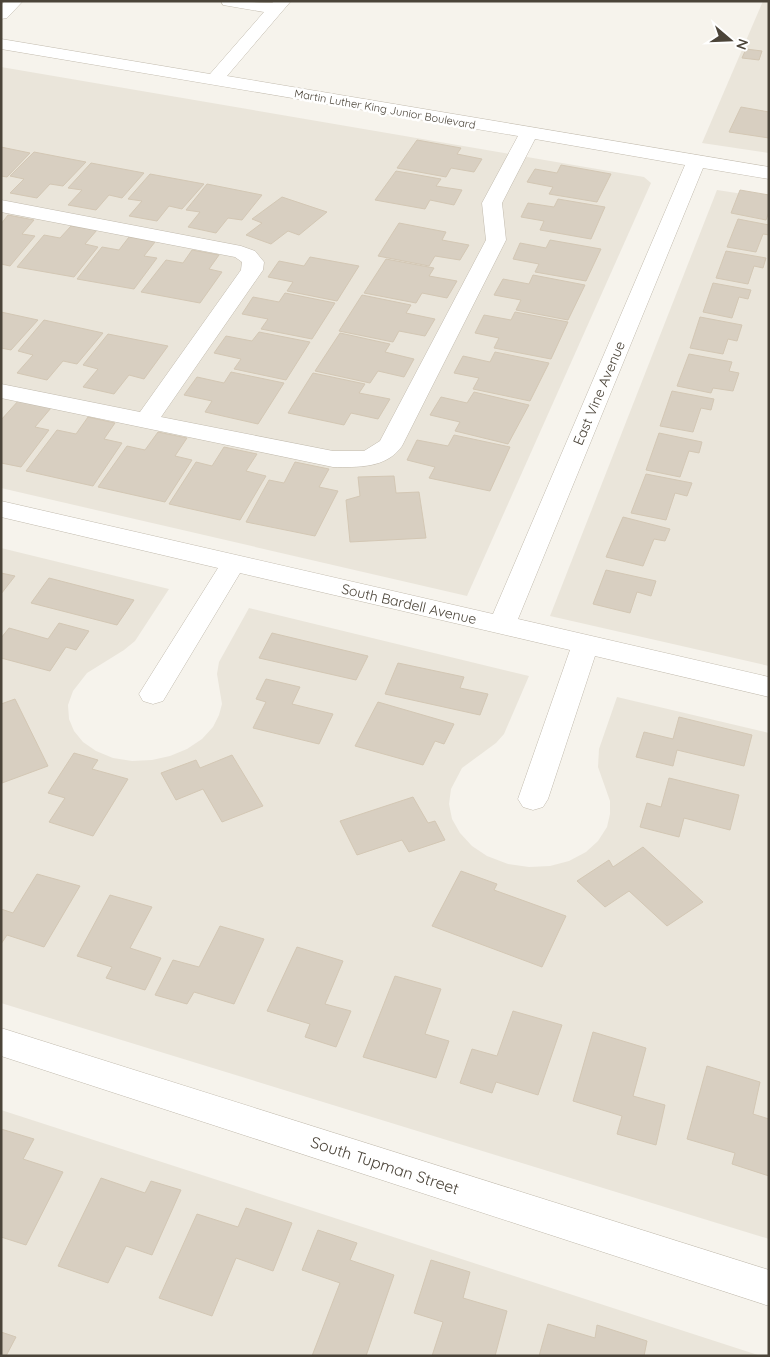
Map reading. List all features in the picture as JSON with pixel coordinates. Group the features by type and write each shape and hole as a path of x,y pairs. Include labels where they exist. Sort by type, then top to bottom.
{"street":[{"path":"1,14 15,1"},
{"path":"229,1 280,5"},
{"path":"214,80 280,5"},
{"name":"Martin Luther King Junior Boulevard","path":"1,44 769,173"},
{"path":"1,391 333,459 370,459 390,446 496,240 492,203 529,133"},
{"name":"East Vine Avenue","path":"502,625 696,161"},
{"path":"1,206 241,252 248,255 253,262 252,270 146,421"},
{"name":"South Bardell Avenue","path":"1,509 769,687"},
{"path":"154,694 233,564"},
{"path":"533,800 586,644"},
{"name":"South Tupman Street","path":"1,1042 769,1288"}],"shaded area":[{"path":"763,1 769,1 769,153 702,143"},
{"path":"1,67 644,177 651,183 467,596 1,488"},
{"path":"717,190 769,198 769,666 550,616"},
{"path":"1,548 169,589 135,641 87,673 73,691 68,705 69,719 74,731 83,742 96,751 113,758 132,761 152,760 170,756 187,749 202,739 213,727 222,704 217,674 219,662 249,608 529,676 504,734 496,743 462,768 451,789 449,804 452,819 460,833 472,846 487,856 508,864 529,867 550,866 569,861 586,852 598,841 607,827 610,814 610,801 598,767 599,749 617,697 769,733 769,1239 1,1003"},
{"path":"1,1110 313,1211 761,1356 1,1356"}],"building":[{"path":"746,49 762,51 759,60 742,58"},
{"path":"741,107 769,112 769,138 729,132"},
{"path":"417,140 461,148 457,154 482,159 474,172 451,168 446,177 397,168"},
{"path":"1,147 30,153 7,177 1,176"},
{"path":"34,152 86,162 63,186 50,184 37,198 10,193 24,179 10,176"},
{"path":"91,163 144,173 122,198 109,195 96,210 68,205 82,190 68,188"},
{"path":"561,165 611,174 597,202 549,194 553,187 527,182 535,169 557,173"},
{"path":"396,171 441,179 436,186 462,190 454,205 430,200 425,209 375,200"},
{"path":"150,174 204,184 182,209 169,206 157,221 129,216 142,201 128,199"},
{"path":"207,184 262,195 242,220 228,218 216,233 188,227 200,212 186,210"},
{"path":"740,190 769,195 769,212 766,220 731,213"},
{"path":"282,197 327,212 299,235 288,231 271,244 246,235 262,223 252,219"},
{"path":"558,199 605,207 591,239 540,230 544,221 521,217 528,203 554,207"},
{"path":"8,215 34,220 22,234 35,236 10,266 1,264 1,224"},
{"path":"738,219 769,225 769,235 763,234 756,252 727,247"},
{"path":"399,223 446,232 442,240 469,245 460,260 435,256 429,266 378,256"},
{"path":"71,226 97,230 85,244 98,247 74,277 17,267 44,235 60,238"},
{"path":"129,237 155,242 144,256 157,258 134,289 77,279 102,247 119,250"},
{"path":"550,240 601,249 586,281 535,272 539,264 513,259 520,243 546,248"},
{"path":"192,250 219,255 209,269 222,272 200,303 141,292 166,260 183,263"},
{"path":"726,251 766,258 763,268 754,266 748,284 716,278"},
{"path":"310,257 359,266 337,301 287,291 293,282 268,277 279,261 304,266"},
{"path":"386,259 434,268 429,276 457,281 447,298 422,293 416,303 364,293"},
{"path":"533,275 585,285 568,320 516,310 521,300 494,295 503,279 529,284"},
{"path":"713,283 751,290 748,299 739,297 732,318 703,312"},
{"path":"285,293 335,303 312,339 261,329 268,319 242,314 253,297 279,302"},
{"path":"362,295 411,305 406,313 435,319 425,336 399,331 393,342 339,331"},
{"path":"1,312 38,320 11,350 1,348"},
{"path":"515,312 568,322 551,359 494,348 499,338 475,333 484,315 511,320"},
{"path":"700,317 742,325 737,341 728,339 723,354 690,348"},
{"path":"44,320 103,333 77,364 63,361 47,380 17,373 33,355 18,351"},
{"path":"259,332 310,342 286,380 234,369 241,359 214,353 226,336 252,341"},
{"path":"340,333 390,344 385,352 414,359 404,377 378,371 370,383 315,371"},
{"path":"108,334 168,346 144,379 129,375 114,394 83,387 98,369 83,365"},
{"path":"495,352 549,363 530,401 473,389 479,378 454,373 463,356 490,362"},
{"path":"689,354 732,362 729,371 739,373 733,391 713,388 711,393 677,386"},
{"path":"231,372 284,383 258,424 205,412 212,401 184,395 197,377 224,383"},
{"path":"313,373 365,384 359,393 390,399 378,419 351,413 344,425 288,413"},
{"path":"672,391 714,399 711,410 701,408 693,432 660,426"},
{"path":"474,392 529,405 508,444 455,431 460,422 430,415 441,397 467,403"},
{"path":"19,400 51,408 35,427 49,430 21,467 1,463 1,420"},
{"path":"88,417 115,423 104,439 122,443 93,486 26,471 57,430 76,434"},
{"path":"158,432 187,438 175,456 192,460 165,502 98,487 127,446 145,450"},
{"path":"659,433 702,442 699,453 689,451 680,477 646,470"},
{"path":"454,435 510,447 490,491 429,478 435,467 407,460 417,440 448,446"},
{"path":"224,447 257,454 246,471 266,476 240,520 169,504 196,462 212,466"},
{"path":"295,462 329,469 319,487 338,491 315,536 246,522 269,480 284,483"},
{"path":"646,474 692,483 687,496 675,493 666,520 631,513"},
{"path":"394,476 396,493 419,492 426,538 350,542 346,500 360,496 358,477"},
{"path":"623,517 670,529 665,541 654,539 643,566 606,557"},
{"path":"606,570 656,581 651,596 637,592 630,613 593,604"},
{"path":"1,573 15,576 1,594"},
{"path":"49,578 134,600 117,625 31,603"},
{"path":"59,623 89,631 76,650 66,647 50,671 1,658 1,638 9,628 48,639"},
{"path":"272,633 368,656 356,680 259,658"},
{"path":"398,663 464,677 460,688 488,694 480,715 385,694"},
{"path":"266,679 300,687 292,704 333,714 319,744 253,728 266,702 256,699"},
{"path":"15,699 48,766 2,783 1,704"},
{"path":"378,702 454,724 444,744 435,741 423,765 355,746"},
{"path":"679,717 752,735 744,766 677,750 673,766 636,757 644,732 673,739"},
{"path":"74,753 98,760 92,769 128,779 93,836 49,822 65,798 48,793"},
{"path":"232,755 263,806 222,822 203,789 176,800 161,773 196,760 200,768"},
{"path":"669,778 739,795 730,830 684,818 679,837 640,827 647,803 661,807"},
{"path":"413,797 428,823 435,821 445,840 409,852 402,840 357,855 340,821"},
{"path":"643,847 703,902 667,926 629,891 605,907 577,881 609,860 613,867"},
{"path":"461,871 497,884 494,890 566,916 542,967 432,926"},
{"path":"37,874 80,886 44,947 7,935 1,944 1,909 13,913"},
{"path":"110,895 152,907 130,948 161,958 145,990 106,978 112,967 77,956"},
{"path":"220,926 264,939 234,1004 194,992 187,1004 155,995 173,960 199,967"},
{"path":"297,947 343,961 325,1004 351,1011 336,1047 305,1037 310,1024 267,1011"},
{"path":"395,976 441,989 425,1034 449,1041 436,1078 363,1057"},
{"path":"513,1011 562,1025 538,1095 496,1082 492,1093 460,1083 472,1049 497,1056"},
{"path":"593,1032 646,1048 633,1096 665,1105 656,1145 617,1134 622,1116 573,1101"},
{"path":"707,1066 760,1082 753,1114 769,1119 769,1176 732,1164 735,1153 687,1139"},
{"path":"1,1129 34,1139 23,1159 63,1172 26,1245 1,1237"},
{"path":"101,1178 145,1193 151,1181 181,1190 152,1255 126,1246 108,1283 58,1266"},
{"path":"246,1208 292,1223 273,1271 236,1258 212,1316 159,1298 197,1214 238,1227"},
{"path":"318,1230 357,1243 350,1260 394,1275 366,1356 312,1356 340,1283 302,1270"},
{"path":"431,1260 470,1272 463,1298 507,1311 495,1356 432,1356 443,1322 414,1313"},
{"path":"548,1324 595,1338 597,1325 647,1341 644,1356 539,1356"},
{"path":"1,1332 16,1337 6,1356 1,1356"}]}
